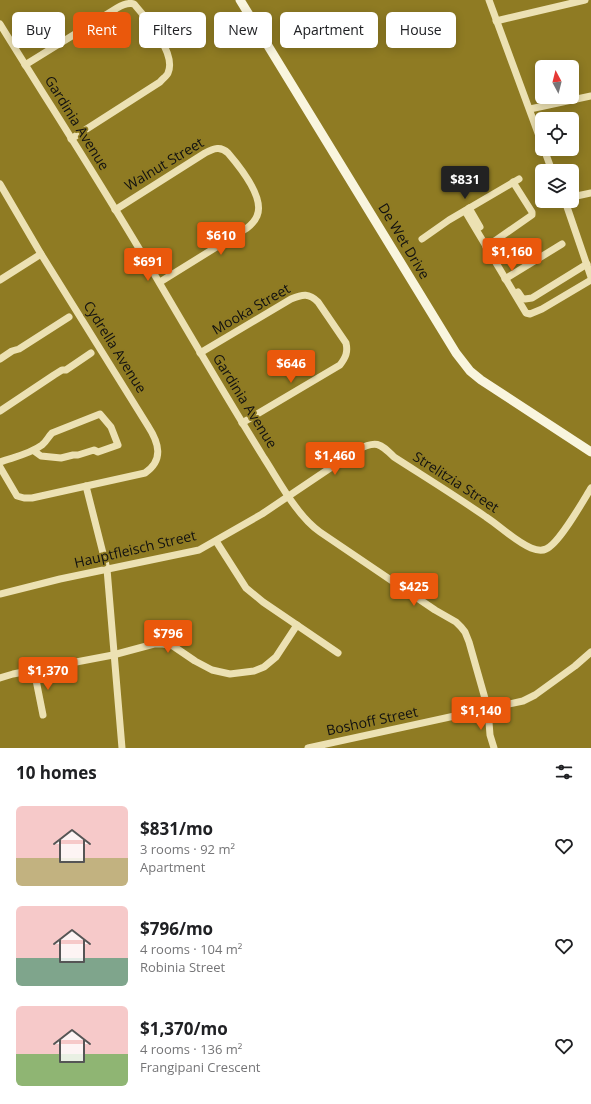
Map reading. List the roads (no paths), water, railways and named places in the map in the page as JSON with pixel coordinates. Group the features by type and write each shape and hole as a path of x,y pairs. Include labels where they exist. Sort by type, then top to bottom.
{"street":[{"name":"De Wet Drive","path":"240,0 456,354 477,377 591,452"},
{"path":"489,0 535,124"},
{"path":"496,21 585,0"},
{"path":"25,65 117,8 130,3 134,4 138,8 161,39 170,61 166,76 160,82 71,139"},
{"name":"Gardinia Avenue","path":"0,24 160,282 242,423 288,496 304,517 316,530 461,627 465,632 488,708 490,735 494,748"},
{"path":"530,109 591,96"},
{"name":"Walnut Street","path":"115,210 205,153 218,148 224,149 228,153 253,188 258,201 259,210 253,223 160,282"},
{"path":"422,239 516,180 532,215 488,246"},
{"name":"Cydrella Avenue","path":"0,184 41,254 154,435 158,459 151,469 145,473 86,486"},
{"path":"579,196 591,193"},
{"path":"567,208 591,277"},
{"path":"467,210 507,278 523,309 528,314 535,313 591,280"},
{"path":"507,278 562,244"},
{"path":"0,280 41,254"},
{"path":"507,278 522,298 528,299 561,281 587,264"},
{"name":"Mooka Street","path":"200,353 291,299 301,295 313,297 318,302 346,343 348,351 340,365 242,423"},
{"path":"0,359 12,351 19,349 69,317"},
{"path":"0,411 54,374 66,370 91,354"},
{"path":"0,462 34,451 46,441 48,436 52,433 100,414 111,428 118,445 98,452 94,450 61,458 41,456 34,451"},
{"name":"Strelitzia Street","path":"288,496 357,450 376,443 382,446 394,457 486,516 531,548 541,550 547,549 552,545 571,520 591,488"},
{"path":"0,467 17,496 24,498 44,496 86,486 107,570 122,748"},
{"name":"Hauptfleisch Street","path":"0,594 199,550 262,514 288,496"},
{"path":"216,541 246,588 263,602 338,653"},
{"path":"0,678 13,674 113,655 154,644 168,644 173,646 204,667 212,670 230,674 254,671 264,668 276,658 297,625"},
{"name":"Boshoff Street","path":"308,748 516,703 535,696 590,656"},
{"path":"34,670 43,715"}]}
